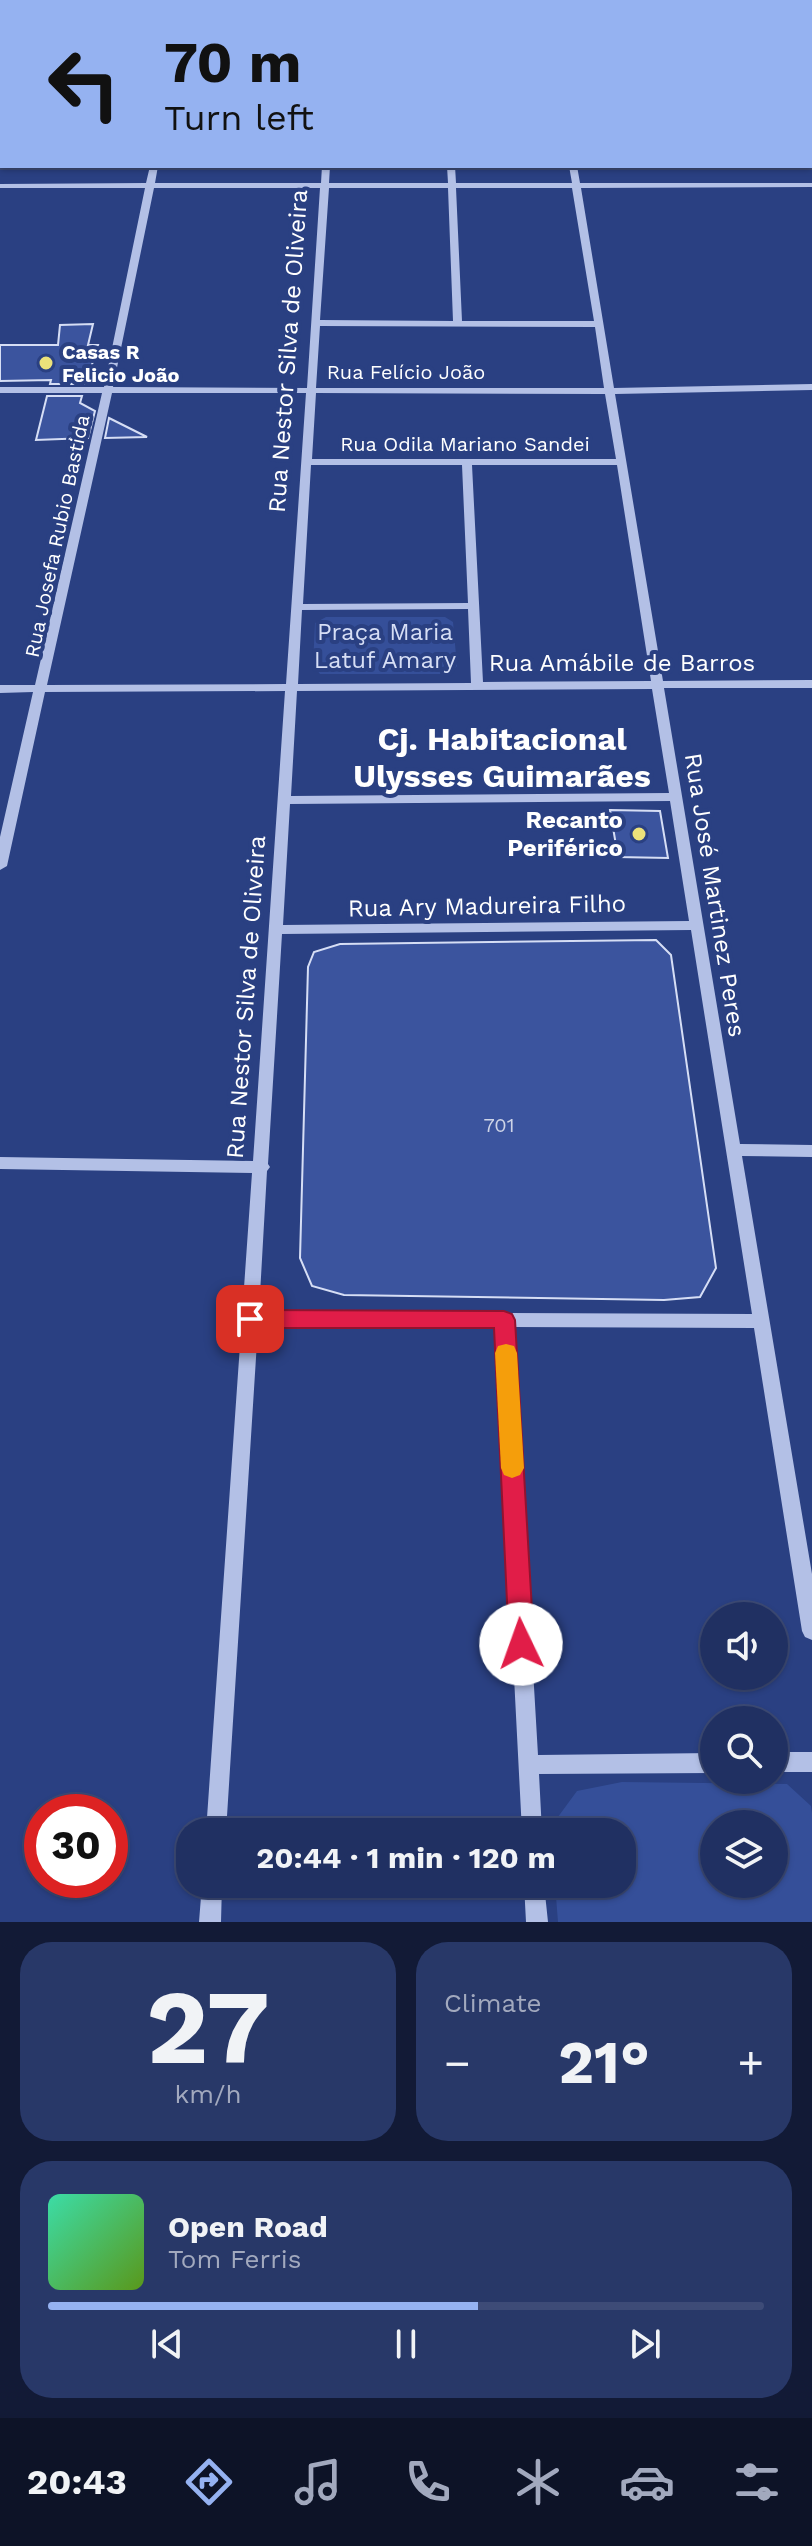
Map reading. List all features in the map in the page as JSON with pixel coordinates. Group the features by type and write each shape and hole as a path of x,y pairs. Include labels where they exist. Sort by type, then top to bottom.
{"street":[{"name":"Rua Josefa Rubio Bastida","path":"0,866 108,390 154,168"},
{"name":"Rua Nestor Silva de Oliveira","path":"217,1818 326,168"},
{"path":"451,168 458,324"},
{"name":"Rua José Martinez Peres","path":"573,168 812,1631"},
{"path":"0,186 812,185"},
{"path":"316,323 600,324"},
{"name":"Rua Felício João","path":"0,390 812,387"},
{"name":"Rua Odila Mariano Sandei","path":"307,462 622,462"},
{"path":"467,463 477,685"},
{"path":"296,607 473,606"},
{"name":"Rua Amábile de Barros","path":"0,689 812,684"},
{"path":"285,800 677,797"},
{"name":"Rua Ary Madureira Filho","path":"276,930 698,925"},
{"path":"735,1150 812,1151"},
{"path":"0,1163 262,1167"},
{"path":"250,1319 761,1321"},
{"path":"504,1320 531,1818"},
{"path":"788,1762 812,1762"},
{"path":"528,1765 700,1763"},
{"path":"210,1922 211,1898"},
{"path":"535,1898 537,1922"}],"green space":[{"name":"Praça Maria Latuf Amary","path":"326,617 445,617 453,622 457,666 450,674 320,674 313,665 315,623"},
{"path":"622,1782 700,1783 700,1794 788,1794 788,1785 811,1806 812,1922 558,1922 556,1898 636,1898 636,1818 557,1818 577,1791"}],"building":[{"name":"Casas R Felicio João","path":"93,324 88,345 98,345 86,384 50,384 51,380 0,381 0,345 58,345 60,325"},
{"path":"47,396 82,396 80,403 95,411 88,438 36,440"},
{"path":"109,418 147,437 105,438"},
{"name":"Recanto Periférico","path":"610,810 660,811 668,858 618,857"},
{"path":"656,940 671,955 716,1268 700,1297 664,1300 344,1295 312,1286 300,1258 308,967 314,952 340,944"}],"slow traffic":[{"path":"506,1353 512,1468"}],"place":[{"name":"Casas R Felicio João","path":"46,363"},
{"name":"Recanto Periférico","path":"639,834"}],"district":[{"name":"Cj. Habitacional Ulysses Guimarães","path":"502,758"}],"route":[{"path":"250,1319 504,1320 521,1644"}]}
